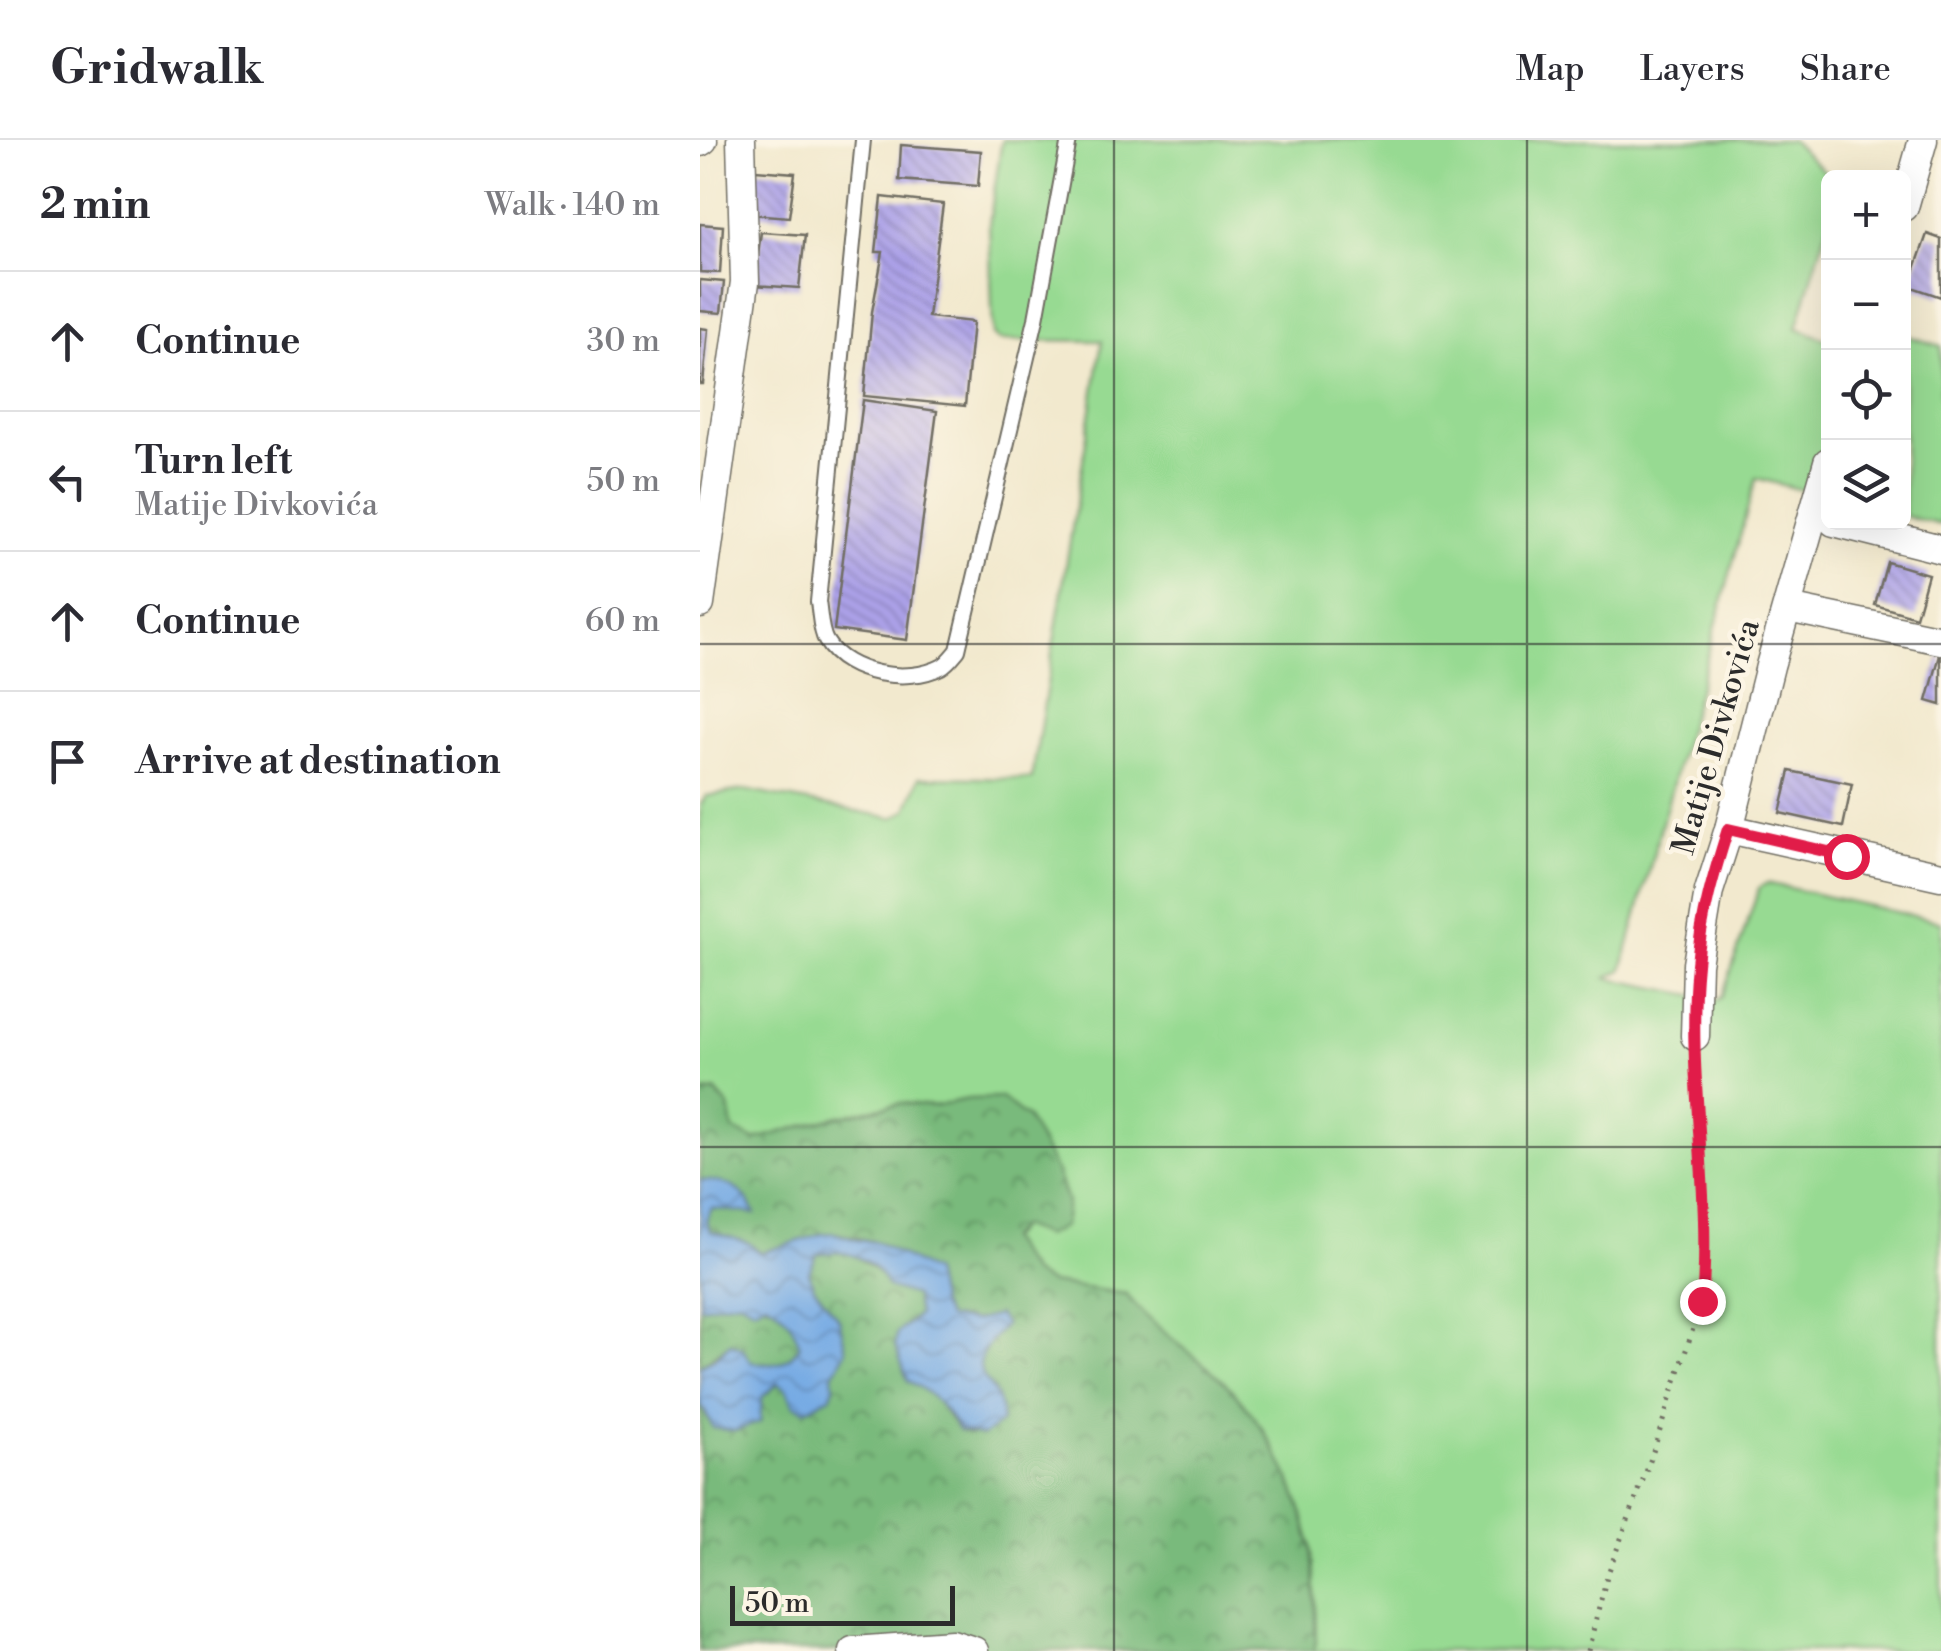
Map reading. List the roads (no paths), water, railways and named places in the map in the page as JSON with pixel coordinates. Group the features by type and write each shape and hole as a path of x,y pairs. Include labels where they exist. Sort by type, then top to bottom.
{"street":[{"path":"700,604 745,282 741,140"},
{"path":"1911,183 1923,140"},
{"name":"Matije Divkovića","path":"1696,1036 1697,964 1709,891 1788,608 1822,530"},
{"path":"1863,530 1941,549"},
{"path":"1788,608 1941,640"},
{"path":"1728,829 1941,876"},
{"path":"852,1651 952,1644 974,1651"}],"lane":[{"path":"863,140 818,602 825,640 848,662 874,672 917,675 944,666 958,650 1036,319 1069,140"}],"water":[{"path":"700,1180 734,1188 746,1198 755,1214 712,1208 706,1220 710,1231 749,1243 761,1253 821,1234 876,1242 933,1272 940,1306 947,1318 974,1321 998,1315 1005,1325 989,1343 980,1367 1000,1406 1001,1422 983,1436 959,1431 937,1402 908,1381 895,1345 897,1333 918,1315 915,1296 887,1287 875,1269 858,1257 828,1253 817,1254 809,1272 813,1286 839,1319 846,1351 833,1375 830,1397 805,1410 794,1405 786,1388 778,1383 762,1397 760,1422 735,1431 713,1428 700,1402 700,1366 730,1343 742,1348 751,1362 767,1364 785,1361 800,1346 788,1320 766,1302 754,1308 739,1300 700,1307"}]}
